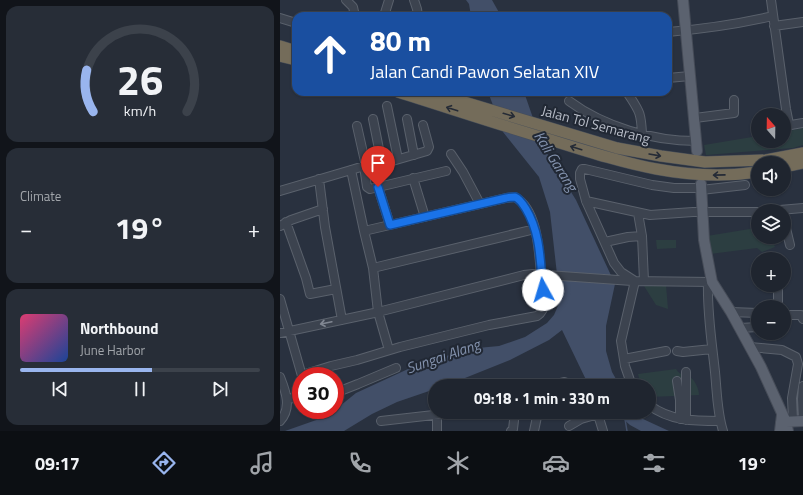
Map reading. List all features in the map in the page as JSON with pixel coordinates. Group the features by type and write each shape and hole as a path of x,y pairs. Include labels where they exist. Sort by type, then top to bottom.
{"highway":[{"path":"280,46 292,50"},
{"path":"280,56 292,59"},
{"name":"Jalan Tol Semarang","path":"411,96 614,160 661,171 706,176 751,173"},
{"name":"Jalan Tol Semarang","path":"444,96 617,148 661,156 705,162 766,160 803,153"},
{"path":"791,166 803,163"}],"main road":[{"path":"683,0 697,146"},
{"path":"701,187 704,240 710,282 731,312 740,328 761,367 788,424"}],"street":[{"path":"385,12 389,0"},
{"path":"414,0 417,12"},
{"path":"771,0 772,16 789,124 803,123"},
{"path":"351,1 354,12"},
{"path":"672,32 729,25 772,16"},
{"path":"280,18 292,22"},
{"path":"774,26 803,22"},
{"path":"672,78 690,76"},
{"path":"630,96 639,110 641,116 642,134"},
{"path":"694,118 734,112 734,100"},
{"path":"569,101 580,109 604,121 642,134 697,146"},
{"path":"387,106 398,159"},
{"path":"373,119 382,164"},
{"path":"407,119 414,155"},
{"path":"280,191 365,166 382,164 414,155 429,149 423,125"},
{"path":"357,126 368,188 370,189 446,171"},
{"path":"451,154 464,172 480,204"},
{"path":"630,281 618,269 586,200 580,179 581,171 585,169 652,185 674,188 744,185"},
{"path":"351,170 373,268 378,312 389,350"},
{"path":"413,178 425,217"},
{"path":"319,179 326,234 342,320"},
{"path":"378,187 390,225"},
{"path":"328,367 489,325 537,316 542,312 544,306 540,247 535,229 523,204 515,197 364,231"},
{"path":"586,200 650,215 692,212 751,212"},
{"path":"791,209 803,208"},
{"path":"323,209 283,224 306,278 310,294 336,289"},
{"path":"638,213 642,236 644,282"},
{"path":"373,268 535,229"},
{"path":"605,242 628,237 642,236"},
{"path":"280,333 378,312 524,275 542,273 644,282 710,282 708,301 712,349 720,421 723,431"},
{"path":"630,281 621,341 630,379"},
{"path":"280,298 300,367"},
{"path":"731,312 751,313"},
{"path":"791,315 801,316 803,318"},
{"path":"740,328 751,327"},
{"path":"750,347 782,350 796,357 798,364 788,424"},
{"path":"678,351 683,352 712,349"},
{"path":"624,359 666,351"},
{"path":"344,389 396,368"},
{"path":"683,419 686,372"},
{"path":"280,377 287,399 287,410 280,421"},
{"path":"677,381 683,419"},
{"path":"788,424 802,399 803,386"},
{"path":"287,399 292,399"},
{"path":"656,410 665,415 683,419 720,421"},
{"path":"381,421 428,416"},
{"path":"436,419 437,431"},
{"path":"511,431 513,429 514,419"},
{"path":"534,431 537,419"},
{"path":"569,426 577,419"},
{"path":"599,419 602,431"}],"shaded area":[{"path":"803,128 803,145 793,148 706,155 704,145 751,137 751,148 791,148 791,131"},
{"path":"751,229 751,244 774,244 775,247 762,252 757,248 710,254 707,236"},
{"path":"656,240 676,240 676,248 657,249"},
{"path":"666,285 668,309 656,305 644,286"},
{"path":"676,369 679,373 694,380 699,395 656,397 656,379 639,379 638,374"}],"water":[{"path":"466,0 492,0 499,12 470,12 469,4"},
{"path":"490,96 525,96 543,147 576,200 615,284 606,326 606,351 612,372 616,379 586,379 562,330 549,340 510,360 462,379 428,379 428,391 397,402 372,414 344,431 285,431 319,419 344,419 344,403 356,393 408,369 467,349 499,346 525,337 547,323 554,315 560,301 550,212 539,177 503,132"},
{"path":"623,419 643,419 669,431 641,431"}],"waterway":[{"path":"625,419 627,431"}],"route":[{"path":"378,187 390,225 515,197 523,204 537,235 540,247 543,290"}],"water label":[{"name":"Kali Garang","path":"556,161"},
{"name":"Sungai Alang","path":"443,356"}]}
